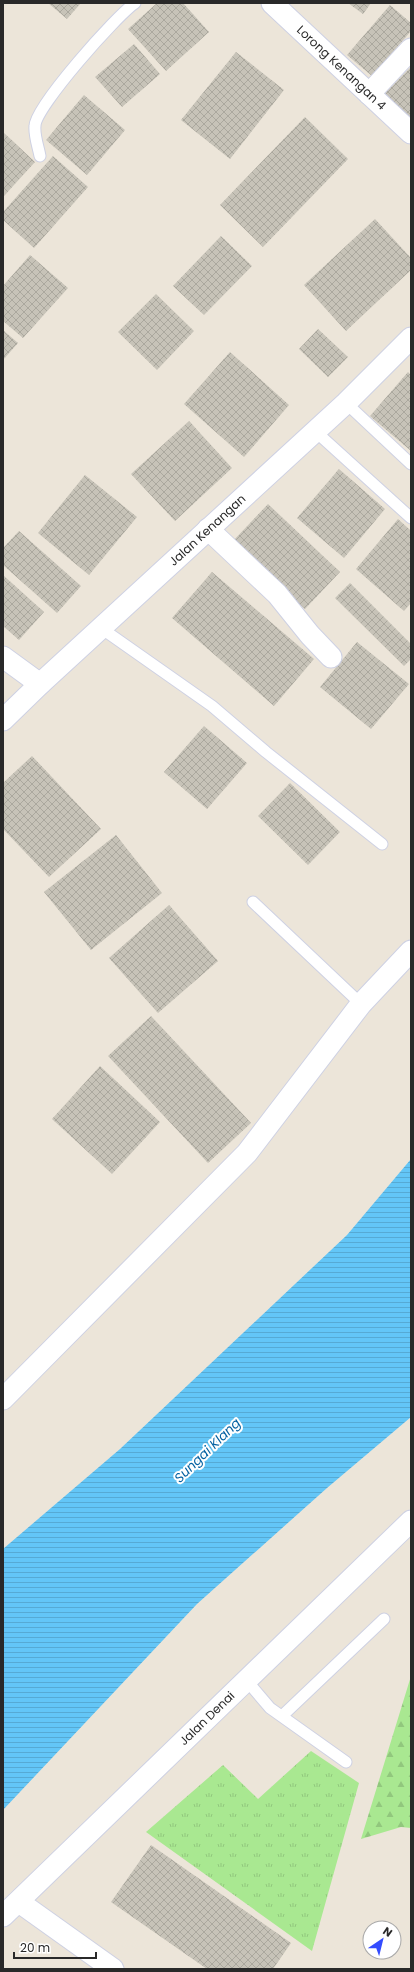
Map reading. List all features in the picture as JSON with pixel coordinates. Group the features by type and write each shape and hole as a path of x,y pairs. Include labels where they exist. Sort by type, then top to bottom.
{"street":[{"name":"Lorong Kenangan 4","path":"272,3 411,133"},
{"path":"369,94 411,49"},
{"name":"Jalan Kenangan","path":"3,720 40,684 346,404 411,338"},
{"path":"208,530 276,594 310,635 331,657"},
{"path":"3,657 40,684"},
{"path":"3,1399 247,1154 361,1004 411,951"},
{"name":"Jalan Denai","path":"3,1916 411,1521"},
{"path":"19,1902 112,1969"}],"lane":[{"path":"40,156 35,125 44,106 90,49 135,3"},
{"path":"346,404 411,464"},
{"path":"315,431 411,518"},
{"path":"101,628 212,706 266,752 382,844"},
{"path":"253,902 361,1004"},
{"path":"282,1716 384,1618"},
{"path":"247,1681 270,1708 346,1762"}],"green space":[{"path":"411,1676 411,1828 401,1827 361,1839"},
{"path":"311,1751 359,1783 312,1951 146,1832 223,1765 258,1799"}],"water":[{"name":"Sungai Klang","path":"411,1159 411,1417 327,1488 197,1604 3,1810 3,1549 120,1449 347,1235"}],"building":[{"path":"48,3 81,3 67,19"},
{"path":"157,3 183,3 209,32 166,71 128,29"},
{"path":"348,3 371,3 363,14"},
{"path":"390,5 411,23 411,31 372,76 347,55"},
{"path":"134,44 160,74 122,107 95,77"},
{"path":"236,52 284,90 230,159 181,120"},
{"path":"411,67 411,122 383,95"},
{"path":"84,95 125,130 87,175 46,140"},
{"path":"305,117 348,159 263,247 220,205"},
{"path":"3,132 35,162 3,197"},
{"path":"53,156 88,187 34,248 3,220 3,212"},
{"path":"375,219 411,258 411,270 346,331 304,285"},
{"path":"221,236 252,266 204,315 173,286"},
{"path":"30,255 68,288 23,338 3,321 3,286"},
{"path":"156,294 194,331 157,370 118,332"},
{"path":"318,329 348,357 328,377 299,349"},
{"path":"3,330 18,343 3,360"},
{"path":"230,352 289,405 244,457 184,404"},
{"path":"408,372 411,375 411,451 370,416"},
{"path":"189,421 232,468 175,521 131,474"},
{"path":"339,469 385,509 344,558 297,518"},
{"path":"85,475 137,517 89,575 38,533"},
{"path":"268,504 340,572 305,609 233,541"},
{"path":"398,519 411,531 411,603 404,611 356,569"},
{"path":"19,531 81,586 57,613 3,565 3,548"},
{"path":"212,572 314,659 274,706 172,618"},
{"path":"3,575 44,612 19,640 3,626"},
{"path":"350,583 411,644 411,659 404,666 335,598"},
{"path":"357,642 409,684 371,729 320,687"},
{"path":"204,726 247,763 207,809 164,772"},
{"path":"32,756 101,829 49,877 3,829 3,783"},
{"path":"290,783 340,832 308,865 258,816"},
{"path":"116,835 162,893 91,950 44,892"},
{"path":"169,905 218,961 158,1013 109,958"},
{"path":"151,1016 251,1123 208,1163 108,1056"},
{"path":"100,1066 160,1122 112,1174 52,1119"},
{"path":"151,1845 291,1943 273,1969 207,1969 111,1902"}]}
